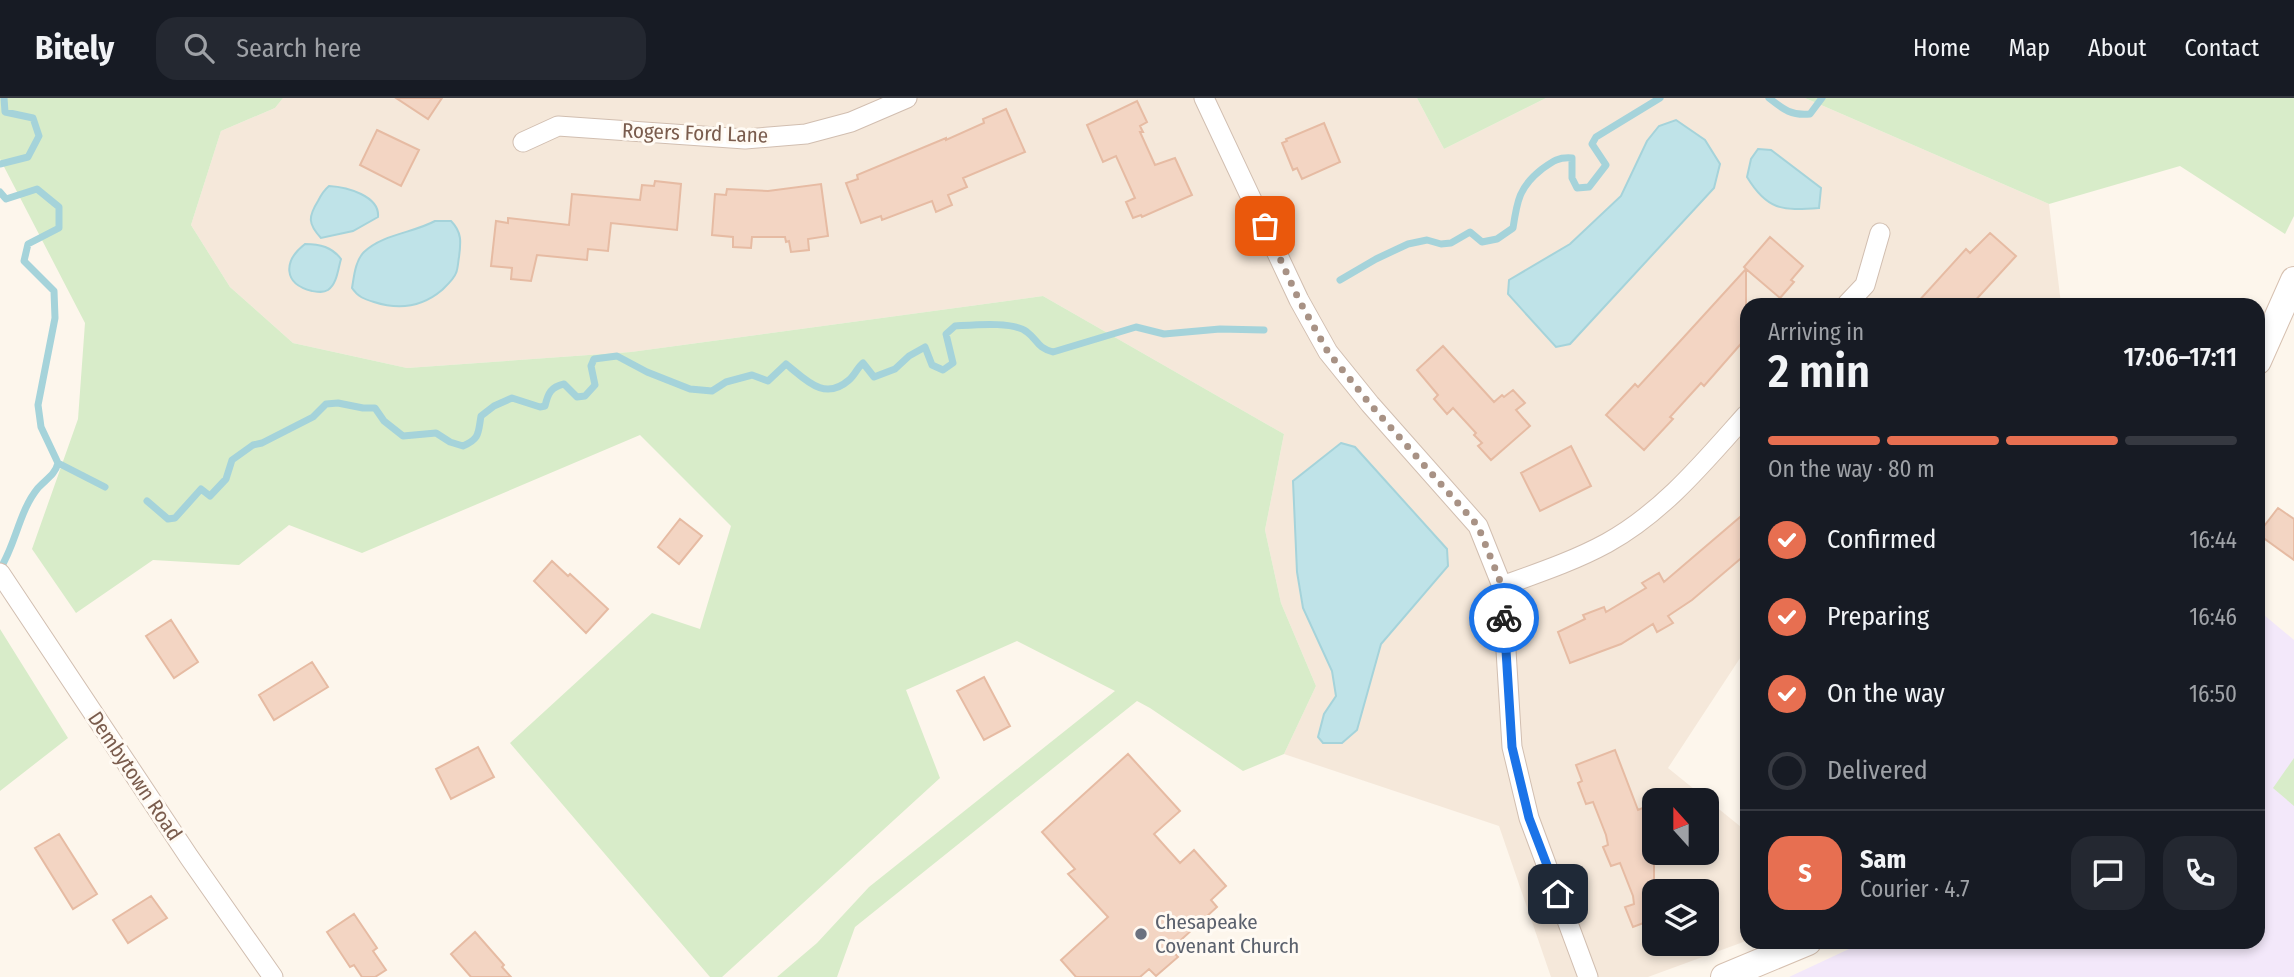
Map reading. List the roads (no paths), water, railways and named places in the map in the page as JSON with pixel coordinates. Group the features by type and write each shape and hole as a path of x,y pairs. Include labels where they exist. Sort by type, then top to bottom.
{"street":[{"name":"Rogers Ford Lane","path":"523,142 558,126 746,139 806,134 851,122 907,98"},
{"path":"1204,98 1299,300 1328,352 1370,404 1478,526 1502,586 1512,747 1529,818 1588,977"},
{"path":"1852,298 1864,285 1880,233"},
{"path":"2265,345 2294,280"},
{"path":"1502,586 1569,561 1608,542 1647,516 1686,482 1740,422"},
{"name":"Dembytown Road","path":"4,579 273,977"},
{"path":"1724,977 1791,949"}],"water":[{"path":"1676,120 1705,140 1720,164 1714,188 1570,344 1556,347 1508,294 1509,280 1570,244 1621,196 1647,141 1659,126"},
{"path":"1758,149 1771,150 1821,188 1819,208 1785,208 1761,196 1747,177 1751,159"},
{"path":"329,186 345,188 368,198 374,203 378,217 353,231 321,238 314,229 311,216 321,195"},
{"path":"435,221 451,221 460,238 457,271 442,290 426,300 401,306 370,301 354,291 352,288 355,269 364,252 389,237"},
{"path":"305,244 325,247 341,259 335,280 326,291 316,292 302,288 291,278 290,264"},
{"path":"1341,443 1355,447 1447,549 1448,566 1381,644 1357,730 1342,743 1323,743 1318,737 1324,714 1336,696 1332,671 1303,608 1297,572 1293,481"}],"waterway":[{"path":"0,164 28,157 39,136 33,118 5,112 4,98"},
{"path":"1340,280 1408,244 1427,240 1441,244 1451,243 1470,232 1482,242 1497,239 1513,228 1518,202 1528,182 1556,160 1572,158 1572,178 1577,188 1589,187 1606,165 1592,144 1596,137 1660,98"},
{"path":"1769,98 1788,111 1798,114 1810,114 1822,98"},
{"path":"0,192 6,199 37,189 59,207 59,228 28,244 24,261 54,291 55,318 38,405 41,427 58,463 32,497 0,569"},
{"path":"147,501 168,519 175,518 201,489 210,496 226,479 232,460 253,445 313,417 326,404 375,408 384,421 403,436 436,433 463,446 475,438 481,416 494,406 512,398 540,407 545,406 551,391 564,384 577,397 585,396 595,385 591,366 594,359 617,356 647,372 690,389 712,391 726,382 752,375 768,381 786,364 815,386 831,389 849,380 863,363 874,377 895,369 909,356 925,347 932,365 943,370 953,363 946,334 955,326 1013,326 1027,332 1040,346 1053,352 1136,327 1164,334 1220,329 1264,330"},
{"path":"58,463 105,487"}],"place":[{"name":"Chesapeake Covenant Church","path":"1141,934"}]}
